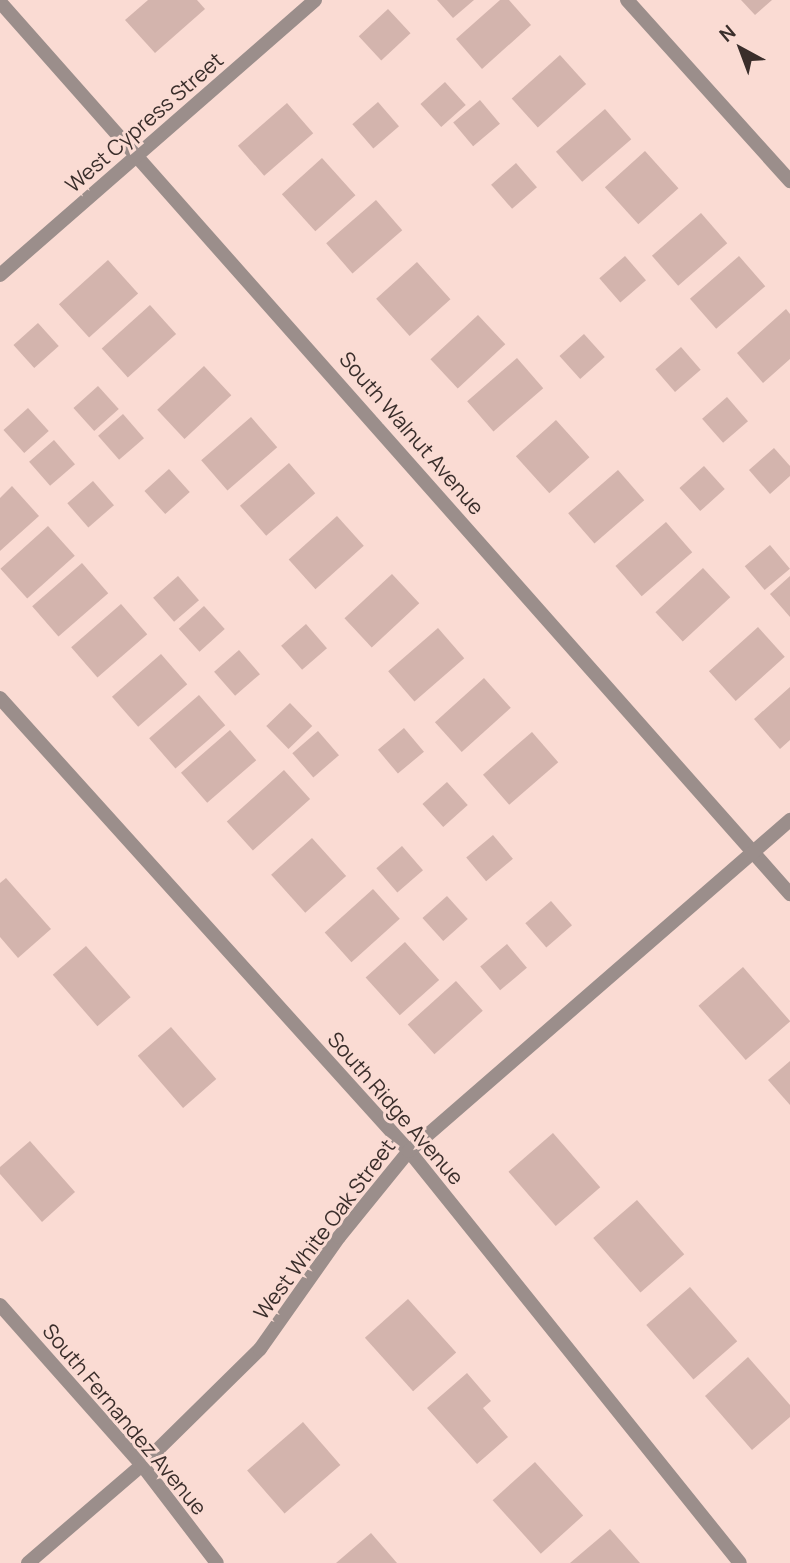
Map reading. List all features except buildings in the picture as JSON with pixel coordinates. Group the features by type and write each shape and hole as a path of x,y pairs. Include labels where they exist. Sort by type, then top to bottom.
{"street":[{"name":"West Cypress Street","path":"0,275 316,0"},
{"path":"627,0 790,181"},
{"name":"South Walnut Avenue","path":"0,2 790,894"},
{"name":"South Ridge Avenue","path":"0,698 408,1151 740,1563"},
{"name":"West White Oak Street","path":"28,1563 142,1465 260,1349 339,1237 408,1151 790,820"},
{"name":"South Fernandez Avenue","path":"0,1305 142,1465 217,1563"}]}
